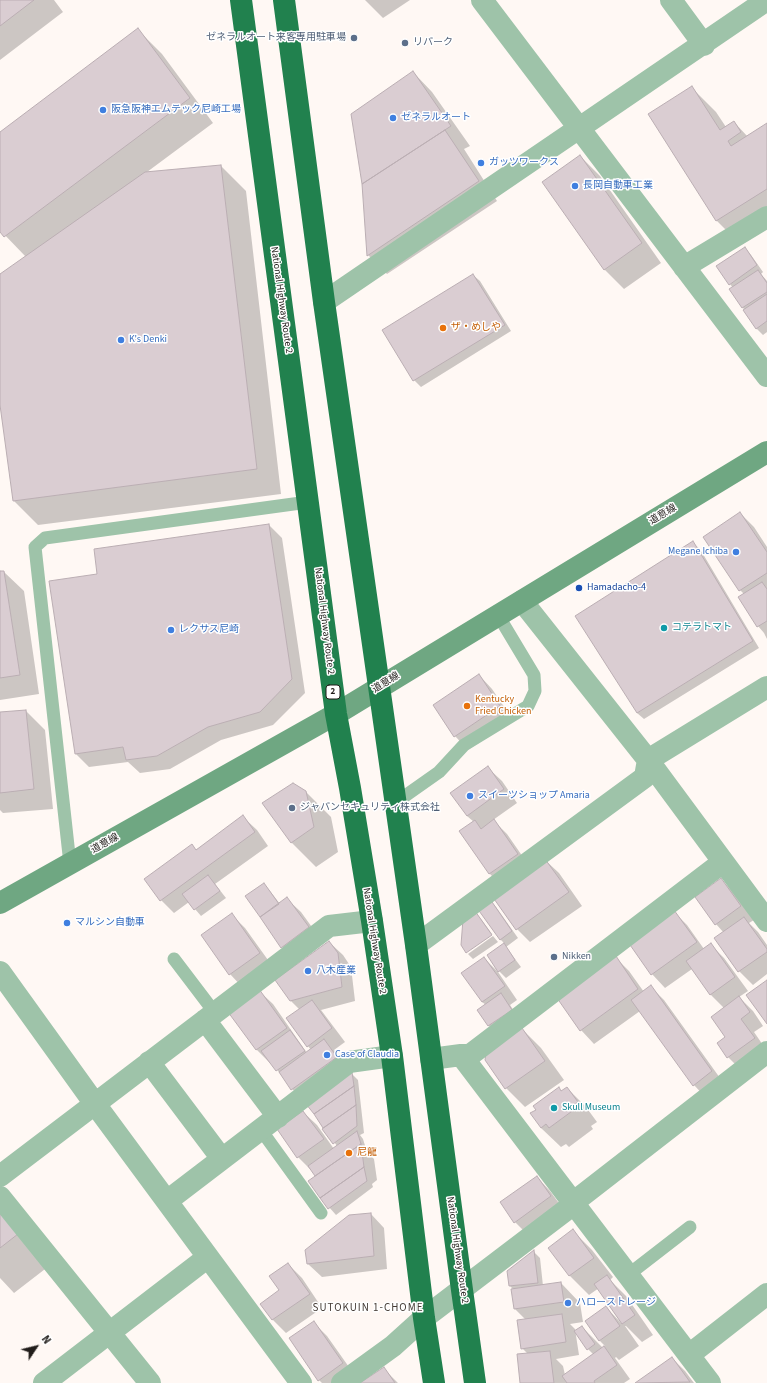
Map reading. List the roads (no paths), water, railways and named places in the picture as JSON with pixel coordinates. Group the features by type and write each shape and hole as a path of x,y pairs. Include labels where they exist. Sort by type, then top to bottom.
{"highway":[{"name":"National Highway Route 2","path":"241,0 336,714 372,921 392,1056 424,1318 434,1383"},
{"name":"National Highway Route 2","path":"284,0 324,302 378,688 416,945 475,1383"}],"street":[{"path":"482,0 767,376"},
{"path":"671,0 704,44"},
{"path":"324,302 767,0"},
{"path":"684,266 767,217"},
{"name":"道意線","path":"0,903 336,714 767,452"},
{"path":"522,601 648,760 767,921"},
{"path":"416,945 645,777 648,760 767,687"},
{"path":"431,1060 470,1055 723,862"},
{"path":"0,1176 329,926 372,921"},
{"path":"0,972 95,1104 302,1383"},
{"path":"210,1017 269,1123"},
{"path":"342,1383 393,1346 424,1318 574,1204 579,1198 767,1052"},
{"path":"167,1201 349,1062 392,1056"},
{"path":"461,1056 710,1383"},
{"path":"149,1062 222,1159"},
{"path":"0,1197 150,1383"},
{"path":"44,1383 208,1257"},
{"path":"689,1355 767,1294"}],"lane":[{"path":"70,864 35,547 45,538 308,502"},
{"path":"395,803 439,772 464,745 528,706 535,691 534,675 498,615"},
{"path":"174,959 210,1017"},
{"path":"269,1123 321,1213"},
{"path":"628,1276 690,1227"}],"place":[{"name":"ゼネラルオート来客専用駐車場","path":"354,38"},
{"name":"リパーク","path":"405,43"},
{"name":"阪急阪神エムテック尼崎工場","path":"103,110"},
{"name":"ゼネラルオート","path":"393,118"},
{"name":"ガッツワークス","path":"481,163"},
{"name":"長岡自動車工業","path":"575,186"},
{"name":"ザ・めしや","path":"443,328"},
{"name":"K's Denki","path":"121,340"},
{"name":"Megane Ichiba","path":"736,552"},
{"name":"Hamadacho-4","path":"579,588"},
{"name":"コテラトマト","path":"664,628"},
{"name":"レクサス尼崎","path":"171,630"},
{"name":"Kentucky Fried Chicken","path":"467,706"},
{"name":"スイーツショップ Amaria","path":"470,796"},
{"name":"ジャパンセキュリティ株式会社","path":"292,808"},
{"name":"マルシン自動車","path":"67,923"},
{"name":"Nikken","path":"554,957"},
{"name":"八木産業","path":"308,971"},
{"name":"Case of Claudia","path":"327,1055"},
{"name":"Skull Museum","path":"554,1108"},
{"name":"尼龍","path":"349,1153"},
{"name":"ハローストレージ","path":"568,1303"}],"district":[{"name":"SUTOKUIN 1-CHOME","path":"368,1309"}]}
